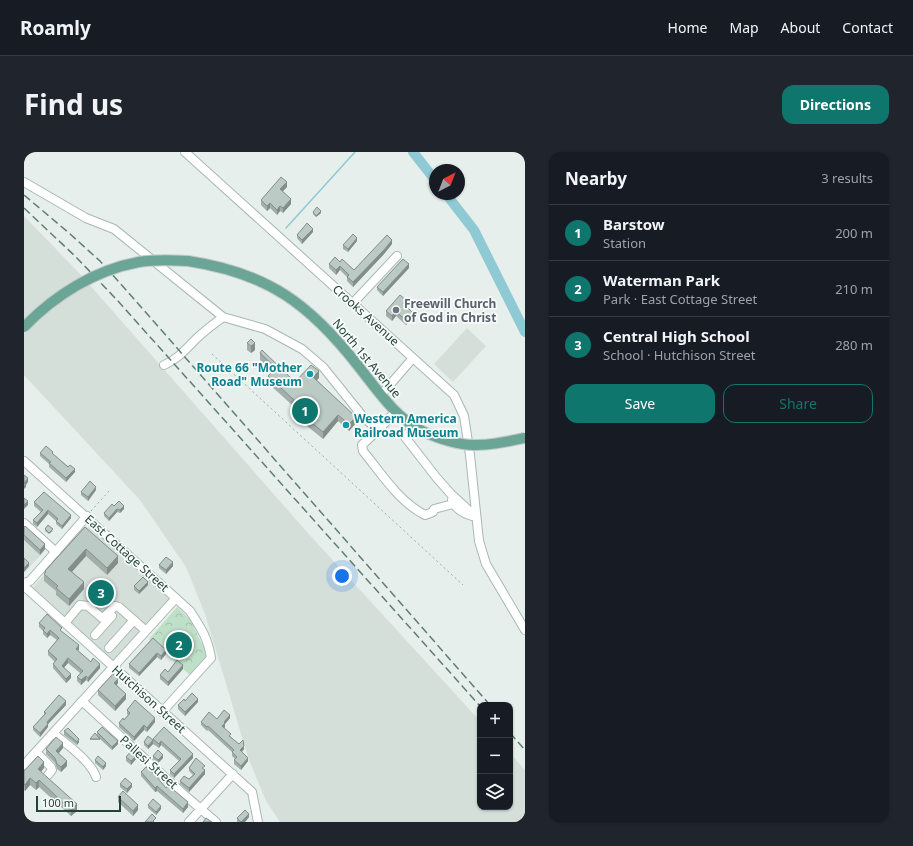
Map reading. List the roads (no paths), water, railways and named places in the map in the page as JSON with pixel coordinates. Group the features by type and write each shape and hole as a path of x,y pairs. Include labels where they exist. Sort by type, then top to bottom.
{"main road":[{"name":"North 1st Avenue","path":"24,327 56,298 77,285 113,268 140,262 164,260 188,261 231,269 256,278 282,292 298,303 342,345 395,412 413,426 446,441 467,445 491,445 525,438"}],"street":[{"name":"Crooks Avenue","path":"185,152 454,395 464,416 470,455 478,541 486,564 525,630"},
{"path":"24,182 86,218 114,229 223,317 265,329 302,349 323,367 364,418 374,426 380,428"},
{"path":"353,303 397,256"},
{"path":"164,365 172,362 182,354 196,338 223,317"},
{"path":"381,395 413,358"},
{"path":"395,412 362,445 363,451 395,491 418,511 425,515 433,512 434,509 453,504"},
{"path":"413,426 405,437 451,494 476,517"},
{"name":"East Cottage Street","path":"24,461 87,516 190,611 202,630 209,644 210,658 162,712"},
{"path":"451,494 453,504 467,515 476,517"},
{"path":"24,583 30,581 87,516"},
{"path":"24,523 56,552"},
{"name":"Hutchison Street","path":"24,586 252,792 258,822"},
{"path":"24,766 176,598"},
{"path":"65,623 80,605 88,606 102,618 114,606 119,607 146,631"},
{"path":"95,635 119,607"},
{"path":"109,648 134,620"},
{"name":"Pallesi Street","path":"82,701 216,822"},
{"path":"53,734 88,764 94,770 96,777"},
{"path":"36,752 51,767 52,770 48,775"},
{"path":"189,822 233,774"}],"waterway":[{"path":"286,228 355,152"},
{"path":"413,152 429,172"},
{"path":"451,200 474,230 525,332"}],"railway":[{"path":"24,195 100,261 487,702"},
{"path":"24,208 76,257 117,300 477,703"},
{"path":"513,736 525,750"}],"place":[{"name":"Freewill Church of God in Christ","path":"396,310"},
{"name":"Route 66 \"Mother Road\" Museum","path":"310,374"},
{"name":"Barstow","path":"305,411"},
{"name":"Western America Railroad Museum","path":"346,425"},
{"name":"Central High School","path":"101,593"},
{"name":"Waterman Park","path":"179,645"}]}
